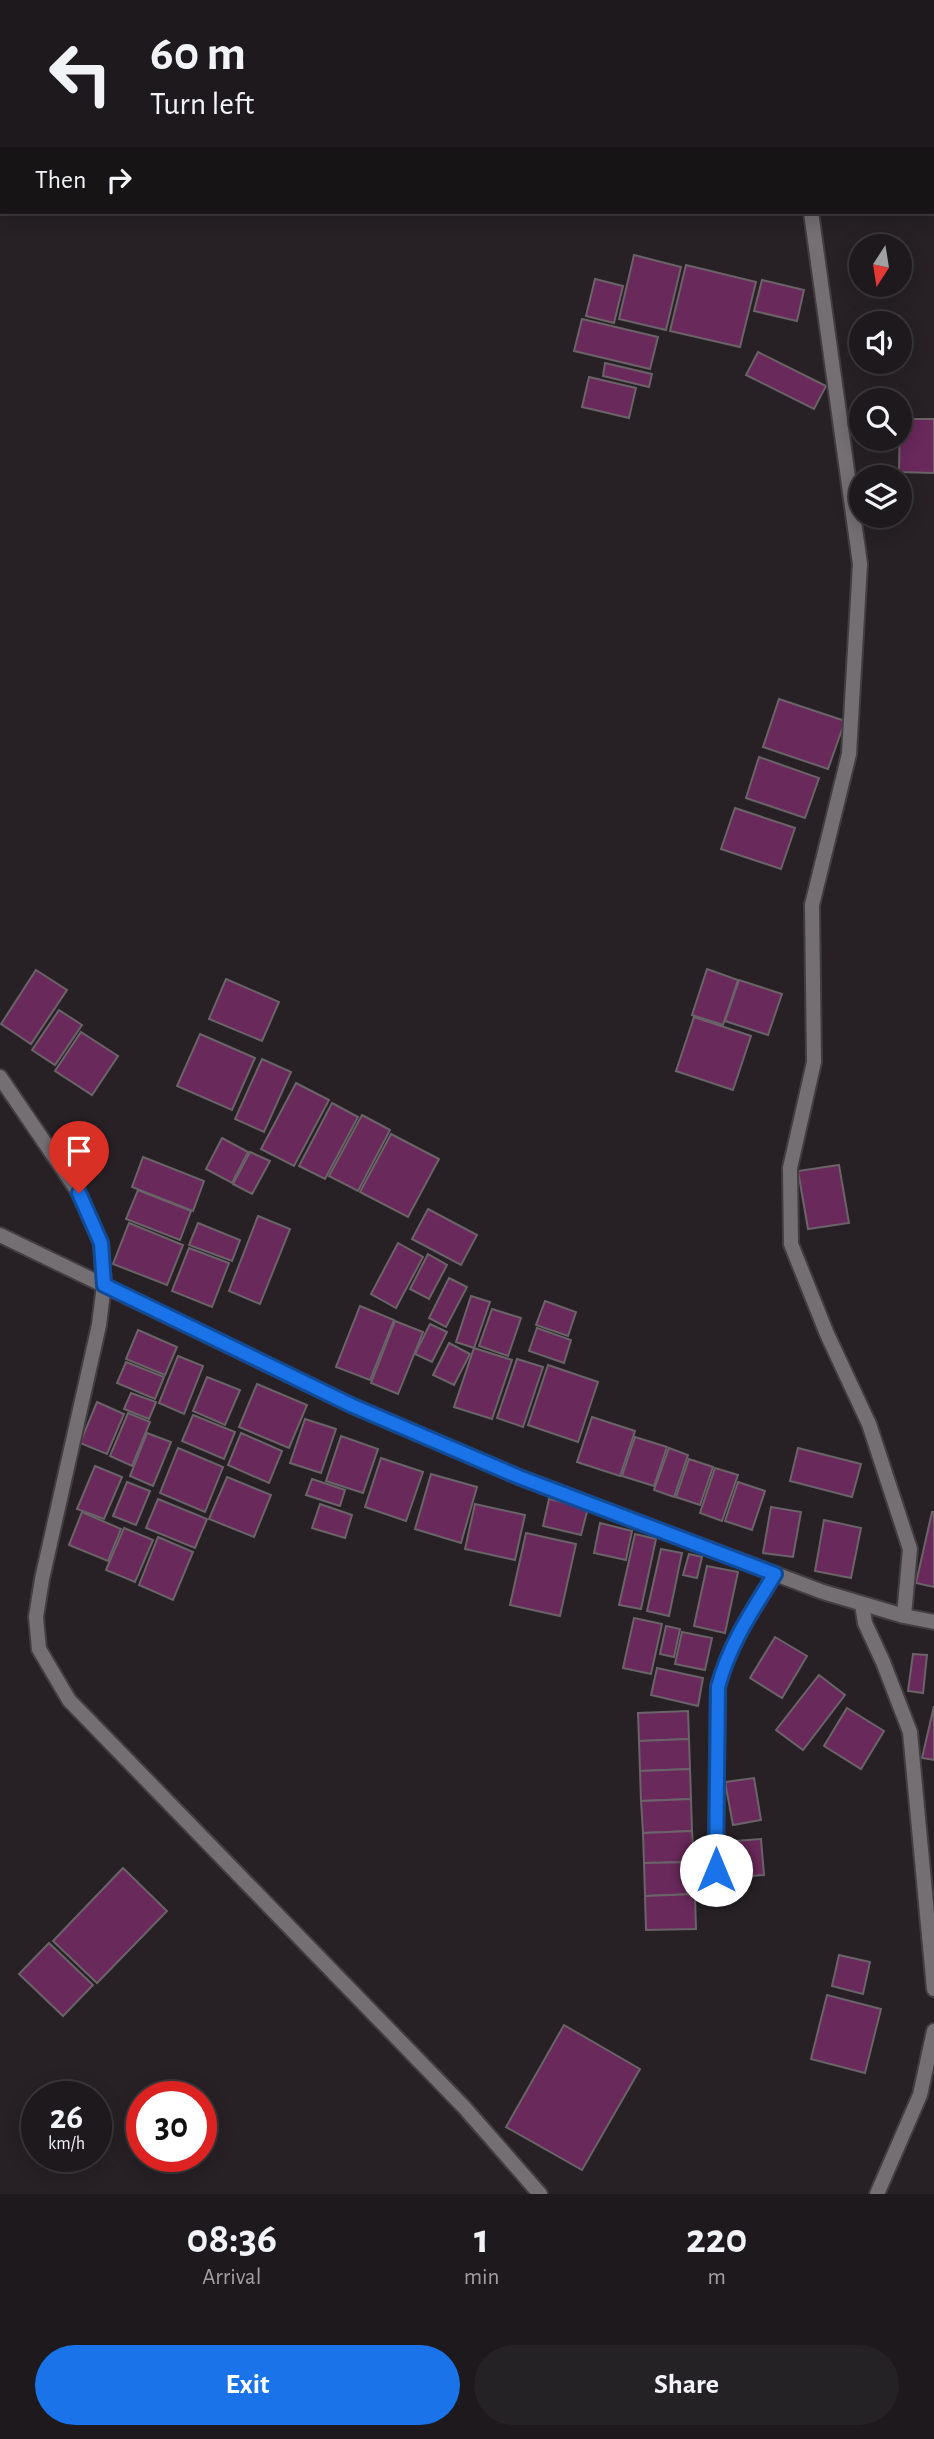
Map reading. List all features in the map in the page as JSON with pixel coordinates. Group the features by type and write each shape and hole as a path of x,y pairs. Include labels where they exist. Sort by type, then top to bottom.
{"street":[{"path":"811,214 860,564 849,754 812,905 814,1062 790,1168 791,1244 827,1334 869,1424 910,1549 904,1616"},
{"path":"0,1077 79,1193 101,1243 104,1285 99,1325 42,1579 36,1617 38,1648 69,1700 463,2106 540,2194"},
{"path":"0,1235 353,1406 493,1466 775,1574 862,1604 934,1622"},
{"path":"715,1897 718,1687 725,1661 737,1634 775,1574"},
{"path":"862,1604 865,1623 910,1732 934,1989"},
{"path":"877,2194 920,2095 934,2031"}],"building":[{"path":"634,255 681,267 666,330 619,319"},
{"path":"686,265 756,282 740,347 670,331"},
{"path":"595,279 623,286 614,323 586,316"},
{"path":"762,280 804,290 797,321 754,311"},
{"path":"582,319 658,337 650,369 574,351"},
{"path":"758,352 826,386 814,409 746,375"},
{"path":"605,363 652,374 649,387 603,376"},
{"path":"589,377 636,388 629,418 582,407"},
{"path":"912,419 934,419 934,473 912,472 912,465 899,465 899,451 912,451"},
{"path":"779,699 845,721 828,769 763,747"},
{"path":"759,757 819,778 805,818 746,798"},
{"path":"735,808 795,828 781,869 721,849"},
{"path":"707,969 738,980 723,1025 692,1015"},
{"path":"36,970 67,990 31,1044 1,1024"},
{"path":"226,979 279,1002 262,1041 209,1019"},
{"path":"739,980 782,994 768,1035 725,1021"},
{"path":"59,1010 82,1025 55,1065 32,1050"},
{"path":"694,1017 751,1036 733,1090 676,1071"},
{"path":"81,1032 118,1056 92,1095 55,1071"},
{"path":"200,1034 255,1058 232,1110 177,1086"},
{"path":"262,1059 291,1072 264,1132 235,1119"},
{"path":"296,1083 329,1100 294,1166 261,1149"},
{"path":"332,1103 358,1117 325,1179 299,1166"},
{"path":"362,1115 390,1130 358,1191 329,1176"},
{"path":"391,1134 439,1159 408,1217 360,1192"},
{"path":"222,1138 248,1152 232,1183 206,1169"},
{"path":"250,1152 270,1161 252,1194 233,1184"},
{"path":"143,1157 204,1181 193,1211 132,1187"},
{"path":"839,1165 849,1223 808,1229 798,1171"},
{"path":"138,1190 191,1211 180,1240 126,1219"},
{"path":"428,1209 477,1235 461,1265 412,1239"},
{"path":"258,1216 290,1229 260,1304 229,1291"},
{"path":"129,1223 183,1245 167,1285 113,1264"},
{"path":"198,1223 240,1240 232,1261 189,1245"},
{"path":"398,1243 423,1257 396,1308 371,1294"},
{"path":"189,1248 229,1263 212,1307 172,1291"},
{"path":"428,1254 447,1265 429,1299 410,1289"},
{"path":"449,1278 467,1287 446,1327 429,1318"},
{"path":"471,1296 490,1302 474,1348 456,1342"},
{"path":"545,1301 576,1312 568,1336 536,1325"},
{"path":"360,1306 394,1320 370,1380 336,1367"},
{"path":"492,1309 521,1318 508,1356 479,1346"},
{"path":"395,1321 423,1332 398,1394 371,1383"},
{"path":"430,1324 447,1332 432,1362 415,1354"},
{"path":"537,1328 571,1340 564,1363 529,1351"},
{"path":"138,1330 177,1347 165,1375 126,1359"},
{"path":"449,1343 470,1354 454,1385 433,1375"},
{"path":"474,1348 512,1360 492,1419 454,1407"},
{"path":"178,1356 203,1366 184,1414 159,1403"},
{"path":"517,1359 543,1367 523,1427 497,1418"},
{"path":"126,1362 164,1377 155,1399 117,1383"},
{"path":"548,1365 598,1382 578,1442 528,1425"},
{"path":"207,1377 240,1390 225,1425 193,1411"},
{"path":"257,1384 307,1405 289,1448 239,1427"},
{"path":"131,1393 156,1402 149,1419 124,1409"},
{"path":"97,1402 124,1414 107,1454 80,1443"},
{"path":"128,1413 150,1422 132,1466 110,1456"},
{"path":"193,1415 235,1432 224,1459 182,1441"},
{"path":"592,1417 635,1431 620,1476 577,1462"},
{"path":"305,1419 336,1429 321,1473 290,1463"},
{"path":"147,1433 171,1442 153,1486 130,1476"},
{"path":"241,1433 282,1451 269,1483 228,1465"},
{"path":"341,1436 378,1449 363,1493 326,1481"},
{"path":"635,1437 667,1447 654,1486 622,1476"},
{"path":"178,1448 223,1467 205,1512 160,1493"},
{"path":"669,1448 688,1455 674,1497 654,1490"},
{"path":"798,1448 861,1464 852,1497 790,1481"},
{"path":"381,1458 423,1472 406,1521 365,1507"},
{"path":"689,1459 713,1467 700,1505 676,1497"},
{"path":"95,1466 122,1477 104,1519 77,1509"},
{"path":"715,1468 738,1475 722,1521 700,1513"},
{"path":"431,1474 477,1487 461,1543 415,1529"},
{"path":"227,1477 271,1495 254,1537 209,1519"},
{"path":"312,1479 345,1490 340,1506 306,1495"},
{"path":"127,1482 150,1491 136,1525 113,1516"},
{"path":"738,1482 765,1491 752,1530 725,1521"},
{"path":"158,1499 207,1519 195,1548 146,1528"},
{"path":"549,1499 588,1508 581,1535 543,1526"},
{"path":"320,1504 352,1515 345,1538 312,1528"},
{"path":"475,1504 525,1515 515,1560 465,1549"},
{"path":"771,1507 801,1512 793,1557 763,1553"},
{"path":"82,1512 121,1529 108,1561 69,1545"},
{"path":"934,1512 934,1587 916,1583"},
{"path":"824,1520 861,1528 851,1578 815,1571"},
{"path":"600,1523 632,1531 626,1560 594,1553"},
{"path":"124,1528 153,1540 135,1582 106,1570"},
{"path":"526,1533 576,1544 560,1616 510,1605"},
{"path":"635,1534 656,1539 641,1609 619,1605"},
{"path":"158,1537 193,1552 173,1600 139,1585"},
{"path":"661,1549 682,1553 669,1616 647,1611"},
{"path":"689,1554 702,1557 697,1578 683,1575"},
{"path":"707,1566 738,1572 725,1633 694,1626"},
{"path":"634,1618 662,1624 651,1674 623,1668"},
{"path":"666,1626 680,1629 674,1657 660,1654"},
{"path":"682,1632 712,1638 705,1670 675,1664"},
{"path":"775,1637 807,1656 782,1698 750,1678"},
{"path":"913,1654 927,1655 923,1693 908,1691"},
{"path":"657,1668 703,1678 698,1706 651,1695"},
{"path":"819,1675 845,1695 803,1750 776,1730"},
{"path":"934,1706 934,1760 922,1758"},
{"path":"847,1708 884,1731 861,1769 824,1746"},
{"path":"688,1711 689,1739 639,1741 638,1713"},
{"path":"689,1739 690,1769 640,1771 639,1741"},
{"path":"690,1769 691,1799 641,1801 640,1771"},
{"path":"754,1778 761,1820 733,1825 725,1782"},
{"path":"691,1799 692,1831 643,1833 641,1801"},
{"path":"692,1831 694,1862 644,1863 643,1833"},
{"path":"761,1839 764,1875 724,1878 721,1842"},
{"path":"694,1862 695,1894 645,1896 644,1863"},
{"path":"123,1868 167,1911 97,1983 53,1941"},
{"path":"695,1894 696,1929 646,1930 645,1896"},
{"path":"49,1943 93,1985 63,2016 19,1974"},
{"path":"839,1955 870,1962 863,1994 832,1986"},
{"path":"827,1995 881,2009 865,2073 811,2059"},
{"path":"564,2025 640,2069 582,2170 506,2127"}],"route":[{"path":"79,1193 101,1243 104,1285 353,1406 519,1477 775,1574 737,1634 725,1661 718,1687 716,1870"}]}
